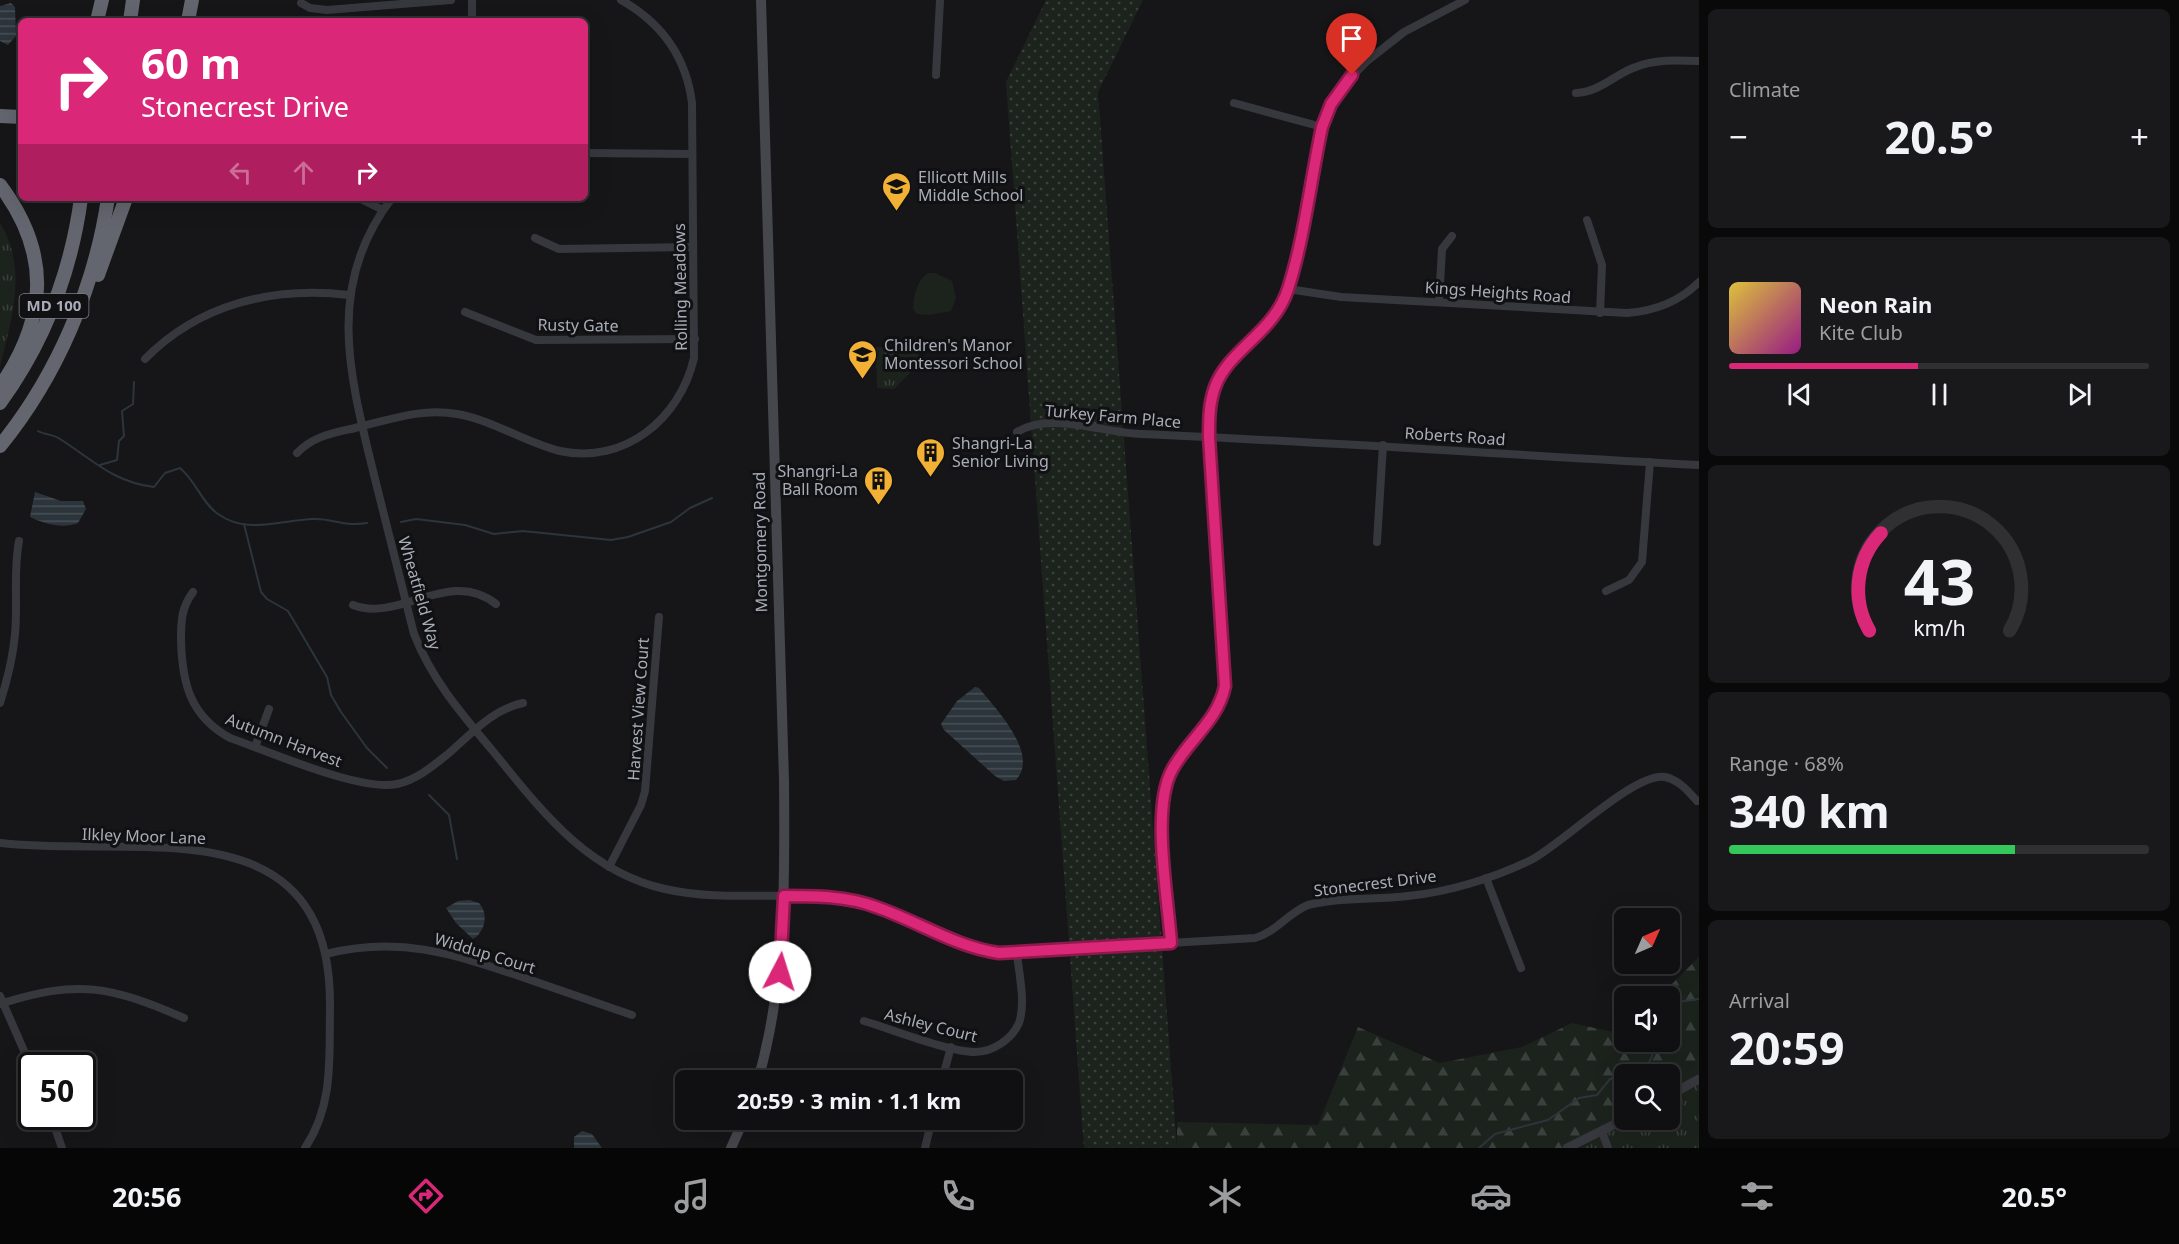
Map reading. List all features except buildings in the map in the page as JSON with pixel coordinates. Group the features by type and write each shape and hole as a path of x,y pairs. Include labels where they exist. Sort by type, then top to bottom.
{"highway":[{"path":"100,18 103,0"},
{"path":"130,18 133,0"},
{"path":"189,18 192,0"},
{"path":"0,116 18,117"},
{"path":"0,185 21,216 30,237 38,280 36,305 30,331 19,356 0,387"},
{"name":"MD 100","path":"0,404 27,361 56,300 73,244 80,201"},
{"name":"MD 100","path":"0,446 37,392 67,336 88,281 107,201"},
{"path":"67,336 88,299 125,201"}],"main road":[{"name":"Montgomery Road","path":"760,1070 776,1002 783,936 784,896 784,781 761,0"},
{"path":"731,1148 739,1130"}],"street":[{"path":"301,3 310,8 327,10 452,0"},
{"path":"472,0 472,18"},
{"name":"Rolling Meadows","path":"297,453 319,436 410,414 455,413 482,420 561,451 595,453 613,449 646,434 670,411 691,372 695,339 690,86 679,55 662,30 648,17 621,0"},
{"path":"936,75 940,0"},
{"path":"1171,943 1162,827 1164,786 1183,752 1218,710 1225,686 1209,437 1211,401 1219,379 1234,359 1271,321 1288,289 1322,127 1340,89 1367,60 1404,32 1465,0"},
{"path":"1576,93 1594,90 1634,68 1649,63 1666,60 1699,61"},
{"path":"1234,103 1322,127"},
{"path":"588,153 692,154"},
{"path":"365,201 382,210"},
{"name":"Wheatfield Way","path":"390,201 382,210 363,249 349,295 347,348 362,426 414,634 431,673 475,731 547,817 566,836 609,867 663,888 685,892 784,896"},
{"path":"1587,220 1602,265 1600,313"},
{"path":"1439,302 1442,249 1452,236"},
{"path":"535,238 543,244 559,249 693,247"},
{"name":"Kings Heights Road","path":"1288,289 1341,297 1600,313 1644,312 1659,308 1684,295 1699,282"},
{"path":"145,359 169,338 203,316 244,301 285,293 323,292 349,295"},
{"name":"Rusty Gate","path":"465,312 536,340 695,339"},
{"name":"Turkey Farm Place","path":"1017,432 1044,421 1116,433 1209,437"},
{"name":"Roberts Road","path":"1209,437 1383,445 1699,465"},
{"path":"1377,542 1383,445"},
{"path":"1606,591 1629,580 1642,561 1650,462"},
{"path":"0,703 9,673 15,634 15,568 19,541"},
{"path":"353,605 369,609 460,591 483,594 496,604"},
{"name":"Autumn Harvest","path":"193,592 186,601 181,619 182,669 190,699 196,711 216,730 255,747 356,782 397,784 423,772 498,712 523,703"},
{"name":"Harvest View Court","path":"609,867 641,806 645,791 658,617"},
{"path":"255,747 269,709"},
{"name":"Stonecrest Drive","path":"784,896 813,896 857,901 900,916 975,948 999,953 1017,954 1255,938 1273,930 1298,909 1308,905 1420,895 1486,878 1546,851 1643,780 1653,777 1672,779 1697,801"},
{"name":"Ilkley Moor Lane","path":"0,843 40,846 169,847 222,853 260,868 292,891 314,920 326,954 330,993 327,1098 317,1130 305,1148"},
{"path":"1486,878 1521,968"},
{"name":"Widdup Court","path":"326,954 368,946 420,947 459,956 632,1015"},
{"name":"Ashley Court","path":"864,1021 951,1047 974,1052 984,1051 1005,1041 1018,1023 1021,1011 1017,954"},
{"path":"24,1052 1,1001 53,989 88,988 123,994 184,1018"},
{"path":"945,1070 951,1047"},
{"path":"1680,1089 1699,1079"},
{"path":"1566,1148 1614,1125"},
{"path":"56,1130 62,1148"},
{"path":"925,1148 929,1130"},
{"path":"1602,1132 1608,1148"}],"green space":[{"path":"1046,0 1143,0 1098,92 1177,1148 1084,1148 1006,82"},
{"path":"0,223 9,240 14,258 15,293 13,312 0,366"},
{"path":"928,273 935,273 952,281 956,298 951,311 929,315 917,314 913,309 918,284"},
{"path":"876,347 910,348 924,359 894,389 877,388"},
{"path":"1699,957 1699,1083 1680,1093 1680,1064 1614,1064 1614,1130 1581,1148 1177,1148 1177,1122 1318,1125 1358,1027 1440,1063 1522,1047 1572,1023 1614,1032 1614,1052 1680,1052 1680,986 1670,986"},
{"path":"1699,1083 1699,1148 1581,1148 1614,1130 1680,1130 1680,1093"}],"shaded area":[{"path":"11,3 15,7 16,36 8,45 0,41 0,6"},
{"path":"35,492 61,501 83,501 86,509 78,523 72,525 60,526 42,522 30,517"},
{"path":"975,687 979,688 1004,719 1019,745 1023,757 1022,769 1016,780 1004,781 995,776 944,730 941,724 957,701"},
{"path":"469,900 479,903 485,917 483,927 473,939 456,923 446,908 458,901"},
{"path":"582,1131 592,1134 602,1148 574,1148 574,1137"}],"waterway":[{"path":"100,465 117,460 119,441 124,436 122,411 133,404 134,382"},
{"path":"38,431 57,437 115,475 140,484 154,487 165,473 180,468 212,509 229,520 241,524 264,525 313,519 351,524 367,523"},
{"path":"401,522 416,519 465,525 494,534 523,531 611,540 628,537 671,522 690,508 712,498"},
{"path":"244,524 261,592 267,599 288,611 327,677 331,695 341,712 367,748 387,768"},
{"path":"429,795 449,815 457,859"},
{"path":"1680,1002 1699,999"},
{"path":"1648,1064 1653,1052"},
{"path":"1479,1148 1495,1134 1548,1120 1579,1098 1597,1095 1610,1079 1614,1078"}],"place":[{"name":"Ellicott Mills Middle School","path":"897,212"},
{"name":"Children's Manor Montessori School","path":"863,380"},
{"name":"Shangri-La Senior Living","path":"931,478"},
{"name":"Shangri-La Ball Room","path":"879,506"}],"route":[{"path":"780,972 784,896 834,897 857,901 988,952 1020,954 1171,943 1162,827 1161,802 1164,786 1183,752 1218,710 1225,686 1226,670 1209,437 1211,401 1222,373 1271,321 1288,289 1322,127 1331,104 1352,75"}]}
